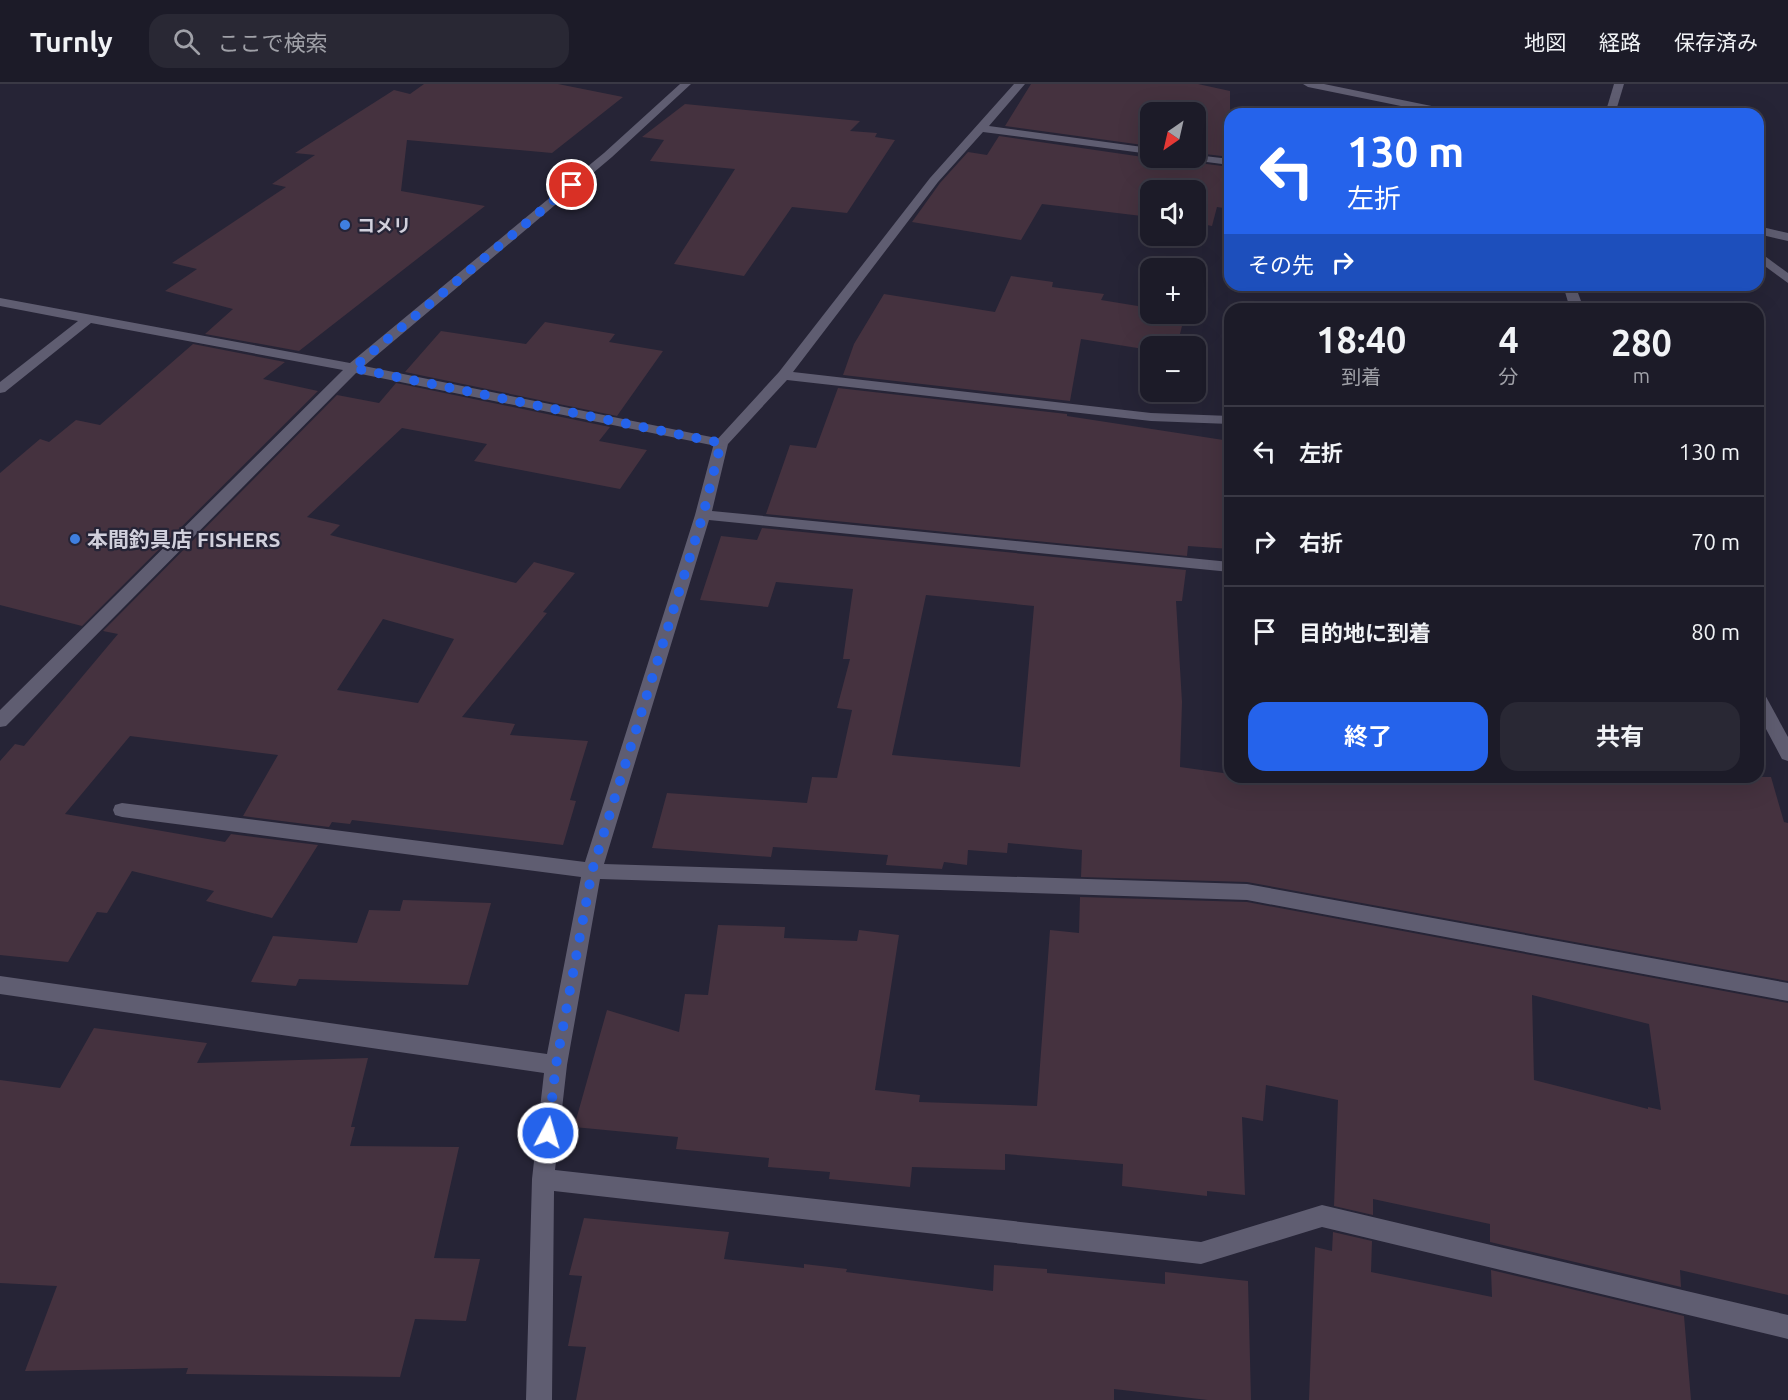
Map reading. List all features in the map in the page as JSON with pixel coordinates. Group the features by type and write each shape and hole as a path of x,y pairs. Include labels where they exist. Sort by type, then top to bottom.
{"street":[{"path":"0,721 353,368 608,155 686,84"},
{"path":"539,1400 543,1179 556,1065 592,871 703,515 721,443 784,375 934,180 1020,84"},
{"path":"1308,84 1426,108"},
{"path":"1612,108 1620,84"},
{"path":"980,128 1140,150"},
{"path":"1206,159 1224,161"},
{"path":"1764,231 1788,237"},
{"path":"1764,260 1788,279"},
{"path":"0,302 353,368 721,443"},
{"path":"0,389 88,319"},
{"path":"784,375 1151,417 1224,420"},
{"path":"703,515 1224,566"},
{"path":"1764,708 1788,754"},
{"path":"122,810 592,871 1247,892 1788,992"},
{"path":"0,985 556,1065"},
{"path":"543,1179 1201,1253 1322,1216 1788,1327"}],"building":[{"name":"コメリ","path":"424,84 558,84 623,97 552,153 407,140 401,191 485,206 299,351 205,334 233,309 165,291 197,269 172,263 286,187 272,184 315,155 295,153 394,90 410,94"},
{"path":"1031,84 1198,84 1230,91 1230,108 1224,108 1224,156 1206,154 1206,102 1140,102 1140,145 1005,126"},
{"path":"685,104 860,121 850,131 877,133 875,137 895,140 847,213 792,207 744,276 674,264 735,169 650,161 664,140 642,137"},
{"path":"999,136 1140,157 1140,168 1206,168 1206,164 1224,166 1224,208 1217,207 1212,226 1206,225 1206,180 1140,180 1140,216 1042,204 1021,240 912,222 940,183 968,152 987,155"},
{"path":"1011,276 1053,282 1052,287 1104,294 1101,300 1140,306 1140,324 1182,324 1180,336 1140,336 1140,348 1081,339 1070,401 843,375 854,344 884,294 995,312"},
{"path":"545,322 615,334 609,342 663,351 617,416 405,372 441,331 526,344"},
{"name":"本間釣具店 FISHERS","path":"193,344 285,362 263,379 318,391 82,626 0,605 0,473 40,439 49,442 76,420 100,425"},
{"path":"396,383 610,427 599,441 647,450 620,489 474,461 487,444 402,428 307,517 340,525 330,535 516,583 534,562 575,573 543,612 547,613 462,717 515,724 510,735 588,741 570,800 576,801 563,845 352,820 350,824 332,822 329,827 243,816 278,755 130,736 65,814 225,842 231,834 318,845 272,918 206,901 214,891 132,871 107,913 97,912 68,962 0,955 0,761 15,744 24,746 118,634 103,631 337,395 379,403","holes":["383,619 454,639 418,703 337,690"]},
{"path":"838,388 1067,414 1067,416 1224,440 1224,549 1188,546 1187,556 766,514 790,445 816,448"},
{"path":"762,528 1186,570 1182,601 1176,601 1182,702 1180,767 1224,773 1224,783 1764,783 1764,777 1771,777 1784,822 1788,823 1788,981 1247,882 1081,877 1082,850 1008,843 1007,853 968,850 967,865 944,862 942,869 886,865 888,855 773,847 771,857 652,848 667,793 807,803 812,777 837,778 852,710 837,708 850,659 843,659 853,589 776,582 768,607 700,600 721,536 757,540","holes":["926,595 1034,606 1020,767 892,755"]},
{"path":"1080,897 1247,902 1788,1003 1788,1295 1680,1270 1681,1287 1490,1242 1490,1224 1373,1199 1373,1215 1334,1206 1338,1100 1266,1085 1263,1121 1242,1117 1245,1195 1207,1191 1207,1196 1122,1186 1123,1164 1005,1154 1005,1170 912,1167 910,1187 829,1179 830,1172 768,1167 769,1158 676,1149 678,1137 574,1127 607,1010 679,1032 685,994 708,995 718,925 785,927 784,938 857,941 859,930 899,935 875,1090 920,1095 919,1102 1037,1106 1050,930 1079,933","holes":["1532,995 1649,1024 1661,1110 1648,1107 1648,1109 1534,1080"]},
{"path":"403,900 491,903 468,985 299,979 296,986 251,982 273,936 357,943 369,910 400,911"},
{"path":"94,1028 207,1043 197,1063 368,1058 351,1127 355,1127 350,1146 459,1147 434,1258 480,1259 466,1321 415,1319 400,1377 186,1374 188,1368 25,1371 57,1286 0,1283 0,1080 60,1088"},
{"path":"584,1218 729,1232 724,1259 804,1268 804,1264 847,1269 846,1272 993,1291 994,1265 1047,1269 1047,1273 1165,1284 1165,1272 1248,1281 1251,1400 1208,1400 1114,1389 1114,1400 576,1400 586,1347 568,1346 582,1276 569,1275"},
{"path":"1333,1232 1372,1241 1371,1272 1492,1297 1491,1270 1684,1316 1691,1400 1309,1400 1315,1247 1332,1251"}],"place":[{"name":"コメリ","path":"345,225"},
{"name":"本間釣具店 FISHERS","path":"75,539"}],"route":[{"path":"548,1133 556,1065 592,871 703,515 721,443 353,368 572,185"}]}
